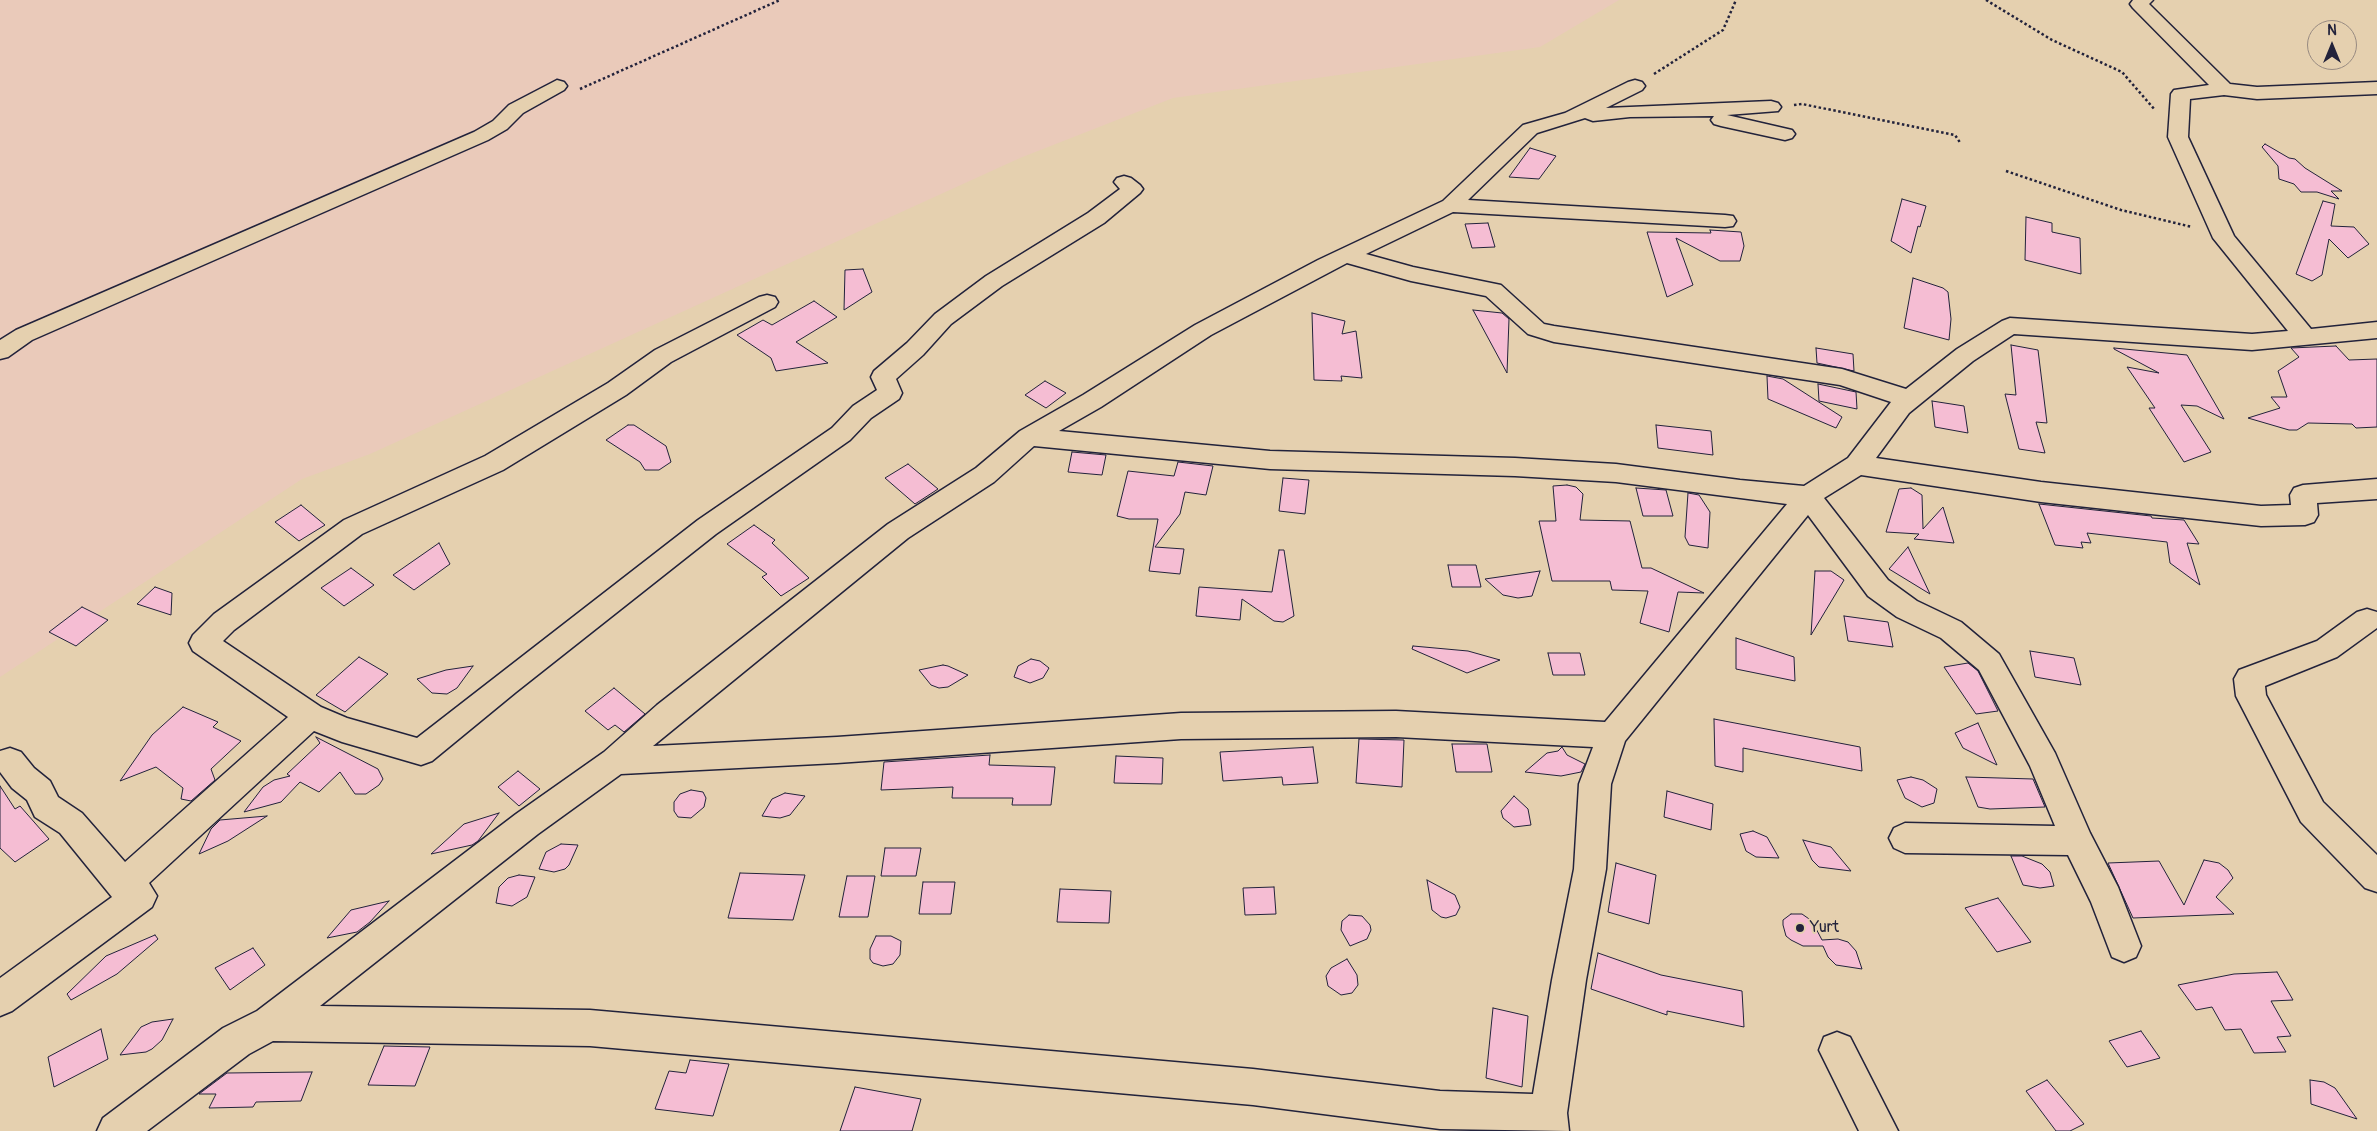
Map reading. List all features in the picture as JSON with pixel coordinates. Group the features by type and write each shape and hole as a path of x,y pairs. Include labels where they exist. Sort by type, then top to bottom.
{"street":[{"path":"2144,0 2139,4 2224,89"},
{"path":"1572,117 1635,86"},
{"path":"0,351 24,335 481,136 500,126 516,109 569,87"},
{"path":"2306,338 2222,234 2178,137 2181,94 2224,89 2257,93 2377,88"},
{"path":"116,1131 236,1041 270,1023 527,824 615,761 668,714 898,531 985,475 1029,437 1092,401 1203,330 1450,205 1530,129 1572,117 1630,111 1770,107"},
{"path":"1668,111 1750,124 1785,134"},
{"path":"767,302 664,356 618,389 494,463 354,527 224,622 203,643 310,716 342,729 422,752 506,683 708,527 841,434 862,412 890,394 883,377 943,319 994,281 1096,218 1133,189 1124,182"},
{"path":"1450,205 1725,221"},
{"path":"1346,256 1411,274 1493,290 1536,329 1554,334 1842,378 1910,400"},
{"path":"270,1023 590,1028 1253,1087 1549,1122 1569,980 1590,869 1595,784 1612,735 1808,496 1857,465 1900,407 1965,354 2010,326 2252,342 2377,330"},
{"path":"1029,437 1270,460 1515,467 1616,473 1740,490 1808,496 1878,588 1907,609 1951,630 1989,662 2044,762 2077,840 2106,898 2124,946"},
{"path":"1857,465 2041,492 2262,516 2304,515 2303,495 2377,489"},
{"path":"2367,620 2327,649 2249,678 2251,696 2312,812 2377,877"},
{"path":"122,885 310,716"},
{"path":"615,761 837,750 1181,726 1396,724 1612,735"},
{"path":"0,999 140,896 122,885 71,823 46,807 39,792 10,761"},
{"path":"1905,838 2077,840"},
{"path":"1837,1050 1879,1131"}],"path":[{"path":"569,87 780,0"},
{"path":"1635,86 1724,30 1736,0"},
{"path":"1986,0 2052,40 2122,72 2178,137"},
{"path":"1770,107 1802,104 1955,135 1962,144"},
{"path":"2006,171 2121,210 2222,234"}],"shaded area":[{"path":"0,0 1619,0 1540,47 1173,98 1020,158 370,454 302,479 0,677"}],"building":[{"path":"2265,144 2289,158 2295,159 2305,168 2342,191 2331,191 2339,199 2317,192 2301,192 2294,184 2279,179 2278,166 2262,147"},
{"path":"1530,148 1556,156 1539,179 1509,177"},
{"path":"1902,199 1926,206 1920,227 1918,226 1911,253 1891,241"},
{"path":"2323,201 2335,204 2331,226 2354,227 2369,244 2348,258 2329,239 2322,275 2312,281 2296,274"},
{"path":"2026,217 2052,223 2052,232 2080,238 2081,274 2025,260"},
{"path":"1488,223 1495,247 1472,248 1465,224"},
{"path":"1710,230 1741,232 1744,246 1740,261 1720,261 1676,238 1693,285 1667,297 1647,232 1711,233"},
{"path":"863,269 872,292 844,310 845,270"},
{"path":"1913,278 1943,288 1948,292 1951,319 1949,340 1904,328"},
{"path":"814,301 837,317 796,342 828,363 776,371 771,358 737,335 763,320 772,325"},
{"path":"1473,310 1502,313 1509,319 1507,373"},
{"path":"1312,313 1345,321 1342,334 1356,331 1362,378 1341,376 1342,381 1314,380"},
{"path":"2011,345 2038,350 2047,423 2036,422 2045,453 2019,449 2005,394 2016,395"},
{"path":"2336,346 2349,360 2377,359 2377,427 2356,428 2352,424 2308,423 2297,430 2289,430 2248,418 2280,408 2271,397 2287,397 2278,371 2299,357 2291,348"},
{"path":"1816,348 1853,354 1854,371 1817,363"},
{"path":"2114,348 2187,355 2224,419 2197,406 2181,405 2211,452 2184,462 2149,408 2155,408 2127,367 2159,373"},
{"path":"1767,376 1783,379 1842,417 1836,428 1768,399"},
{"path":"1045,381 1066,393 1046,408 1025,395"},
{"path":"1818,384 1856,392 1857,409 1819,401"},
{"path":"1932,401 1964,406 1968,433 1935,427"},
{"path":"628,425 634,425 666,446 671,462 659,470 645,470 640,462 606,440"},
{"path":"1656,425 1711,431 1713,455 1658,448"},
{"path":"1072,452 1106,455 1102,475 1068,472"},
{"path":"1178,462 1213,466 1206,495 1185,492 1180,514 1155,547 1184,549 1180,574 1149,571 1158,519 1129,519 1117,516 1128,471 1174,476"},
{"path":"908,464 938,489 915,504 885,478"},
{"path":"1283,478 1309,480 1305,514 1279,511"},
{"path":"1567,485 1576,487 1583,494 1580,520 1630,521 1642,568 1651,568 1704,593 1678,592 1669,632 1640,623 1648,591 1612,590 1610,581 1552,581 1539,521 1556,521 1553,486"},
{"path":"1636,488 1666,490 1673,516 1643,516"},
{"path":"1911,488 1922,495 1923,529 1943,507 1954,543 1914,539 1919,534 1886,532 1899,489"},
{"path":"1688,493 1699,495 1710,512 1708,548 1689,545 1685,537"},
{"path":"2039,504 2151,516 2152,518 2184,520 2199,544 2187,543 2200,585 2170,563 2167,542 2087,533 2091,543 2081,542 2083,548 2055,545"},
{"path":"301,505 325,525 299,541 275,522"},
{"path":"754,525 775,540 772,543 809,578 781,596 762,577 767,574 727,544"},
{"path":"439,543 450,564 414,590 393,575"},
{"path":"1908,547 1930,594 1889,569"},
{"path":"1279,550 1284,550 1294,616 1283,622 1274,621 1242,599 1240,620 1196,616 1199,587 1272,592"},
{"path":"1448,565 1476,565 1481,587 1452,587"},
{"path":"351,568 374,585 344,606 321,588"},
{"path":"1540,571 1532,596 1518,598 1503,595 1485,579"},
{"path":"1815,571 1831,571 1844,580 1811,635"},
{"path":"155,587 172,593 171,615 137,604"},
{"path":"82,607 108,620 76,646 49,632"},
{"path":"1844,616 1888,622 1893,647 1848,641"},
{"path":"1736,638 1794,657 1795,681 1736,669"},
{"path":"1413,646 1468,651 1500,660 1467,673 1412,649"},
{"path":"2030,651 2074,658 2081,685 2035,677"},
{"path":"1548,653 1580,653 1585,675 1553,675"},
{"path":"359,657 388,674 345,712 316,695"},
{"path":"1031,659 1040,661 1049,668 1043,678 1030,683 1014,677 1018,666"},
{"path":"1968,663 1978,671 1998,711 1976,714 1944,667"},
{"path":"943,665 968,675 948,687 939,688 931,685 919,670"},
{"path":"473,666 457,688 447,694 432,693 417,679 446,670"},
{"path":"614,688 645,714 624,732 615,725 608,730 585,711"},
{"path":"183,707 218,722 213,727 241,741 211,769 215,780 191,801 181,799 183,788 156,767 120,781 152,735"},
{"path":"1714,719 1860,747 1862,771 1743,748 1743,772 1715,766"},
{"path":"1978,723 1997,765 1963,748 1955,733"},
{"path":"316,737 378,769 383,779 379,785 366,794 355,794 340,772 319,792 300,782 281,802 244,812 263,787 274,780 290,776 287,774 320,743"},
{"path":"1359,739 1404,740 1402,787 1356,783"},
{"path":"1452,744 1487,744 1492,772 1456,772"},
{"path":"1313,747 1318,783 1283,785 1282,777 1223,781 1220,752"},
{"path":"1562,747 1567,755 1585,764 1581,772 1561,776 1525,772 1547,753 1558,751"},
{"path":"990,755 989,765 1055,767 1051,805 1012,805 1013,798 952,798 953,787 881,790 884,762"},
{"path":"1116,756 1163,758 1162,784 1114,783"},
{"path":"518,771 540,789 519,806 498,787"},
{"path":"1911,777 1923,780 1937,789 1934,803 1922,807 1905,798 1897,780"},
{"path":"1966,777 2033,779 2045,807 1990,809 1978,807"},
{"path":"0,786 15,809 20,806 49,839 15,862 0,848"},
{"path":"691,790 703,792 706,798 704,807 691,818 678,817 674,811 674,802 680,794"},
{"path":"1667,791 1713,804 1711,830 1664,817"},
{"path":"785,793 805,796 790,815 780,818 762,816 772,799"},
{"path":"1514,796 1528,809 1531,825 1514,827 1503,818 1501,811"},
{"path":"499,813 478,841 472,845 431,854 464,824"},
{"path":"267,816 228,841 199,854 211,829 220,820"},
{"path":"1753,831 1767,837 1779,858 1756,857 1746,851 1740,834"},
{"path":"1803,840 1831,847 1851,871 1819,867 1812,860"},
{"path":"561,844 578,845 569,865 565,869 554,872 539,869 546,852"},
{"path":"885,848 921,848 916,876 881,876"},
{"path":"2011,856 2022,856 2042,864 2050,872 2054,886 2040,888 2023,885"},
{"path":"2204,860 2219,863 2228,870 2233,878 2216,897 2234,914 2133,918 2108,863 2159,861 2184,905"},
{"path":"1616,863 1656,875 1649,924 1608,912"},
{"path":"740,873 805,875 793,920 728,918"},
{"path":"519,875 535,877 527,897 512,906 496,903 499,887 508,878"},
{"path":"847,876 875,876 868,917 839,917"},
{"path":"1427,880 1455,895 1460,907 1456,915 1446,918 1441,917 1432,910"},
{"path":"923,882 955,882 951,914 919,914"},
{"path":"1274,887 1276,914 1245,915 1243,888"},
{"path":"1060,889 1111,891 1109,923 1057,922"},
{"path":"1998,898 2031,942 1997,952 1965,908"},
{"path":"389,901 370,922 357,932 327,938 351,910"},
{"path":"1791,914 1802,914 1812,921 1822,940 1838,939 1848,942 1856,951 1862,969 1836,965 1828,957 1823,946 1803,946 1791,940 1786,936 1783,920"},
{"path":"1349,915 1362,916 1370,925 1371,930 1367,939 1350,946 1341,930 1342,921"},
{"path":"155,935 158,939 117,974 71,1000 67,994 106,956"},
{"path":"876,936 891,936 901,941 900,955 893,964 883,966 873,963 870,959 870,949"},
{"path":"253,948 265,965 230,990 215,968"},
{"path":"1598,953 1661,975 1742,991 1744,1027 1667,1011 1667,1015 1591,989"},
{"path":"1347,959 1357,975 1358,985 1352,993 1341,995 1328,986 1326,976 1331,968"},
{"path":"2277,972 2293,1000 2271,1001 2291,1036 2277,1037 2286,1052 2254,1053 2241,1029 2225,1030 2212,1007 2196,1010 2178,985 2234,974"},
{"path":"1493,1008 1528,1016 1522,1087 1486,1078"},
{"path":"173,1019 162,1040 152,1049 146,1052 120,1055 141,1027 152,1022"},
{"path":"101,1029 108,1059 54,1087 48,1057"},
{"path":"2141,1031 2160,1058 2127,1067 2109,1041"},
{"path":"384,1046 430,1047 415,1086 368,1085"},
{"path":"690,1060 729,1064 713,1116 655,1109 669,1071 686,1073"},
{"path":"312,1072 301,1101 256,1102 253,1107 209,1108 216,1094 199,1094 227,1073"},
{"path":"2047,1080 2084,1124 2070,1131 2056,1131 2026,1091"},
{"path":"2310,1080 2324,1082 2335,1088 2357,1119 2311,1104"},
{"path":"855,1087 921,1099 912,1131 840,1131"}],"place":[{"name":"Yurt","path":"1800,928"}]}
